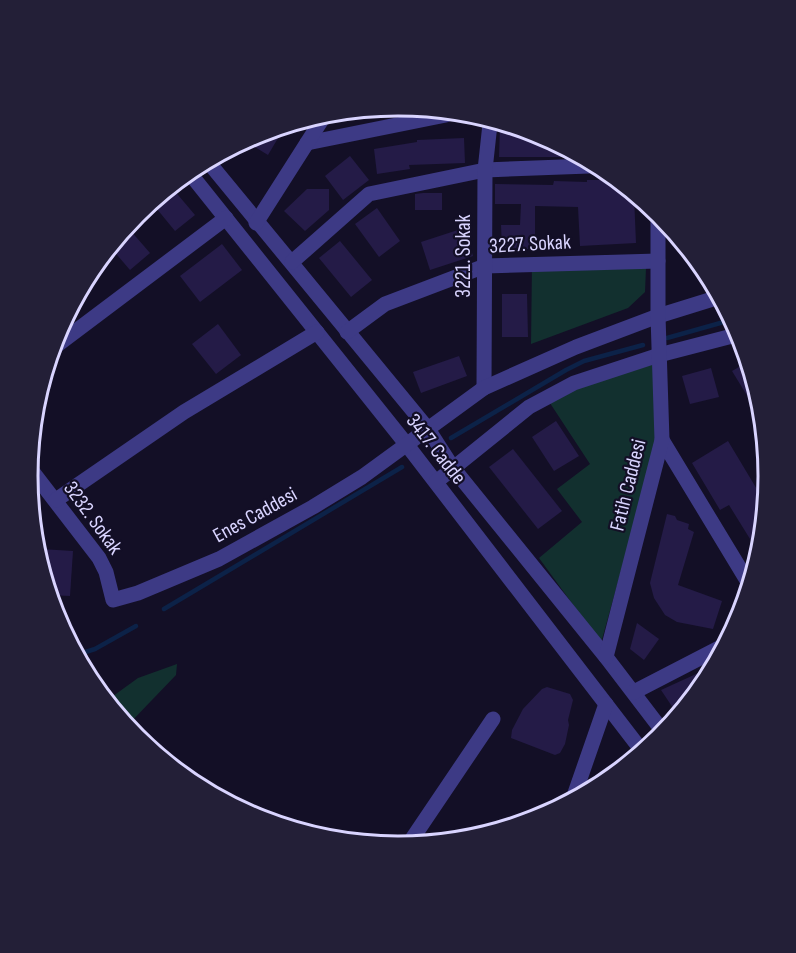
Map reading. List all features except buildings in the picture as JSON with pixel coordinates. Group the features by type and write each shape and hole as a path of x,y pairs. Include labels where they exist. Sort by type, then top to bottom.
{"street":[{"path":"307,143 432,118"},
{"path":"256,223 318,125"},
{"name":"3221. Sokak","path":"484,388 484,170 490,128"},
{"path":"292,262 369,194 484,170 582,166"},
{"name":"3417. Cadde","path":"213,167 256,223 292,262 428,429 453,468 658,725"},
{"name":"3417. Cadde","path":"195,179 436,482 638,746"},
{"path":"65,339 226,218"},
{"name":"Fatih Caddesi","path":"606,657 662,440 658,227"},
{"name":"3227. Sokak","path":"347,332 385,304 484,266 658,261"},
{"path":"428,429 484,388 576,347 658,316 712,299"},
{"path":"56,500 184,412 317,332"},
{"path":"436,482 529,407 574,383 659,355 730,337"},
{"name":"Enes Caddesi","path":"112,600 138,593 219,560 363,477 428,429"},
{"path":"662,440 744,576"},
{"name":"3232. Sokak","path":"38,478 99,558 106,572 112,600"},
{"path":"634,692 713,651"},
{"path":"576,790 606,704"},
{"path":"414,836 493,719"}],"green space":[{"path":"532,264 646,268 645,292 628,308 531,344"},
{"path":"655,361 657,441 601,643 539,558 582,522 557,489 590,464 546,397"},
{"path":"177,664 176,675 133,720 112,697 138,678"}],"waterway":[{"path":"667,338 723,322"},
{"path":"451,438 584,361 643,345"},
{"path":"164,609 402,467"},
{"path":"84,653 95,649 136,626"}]}
